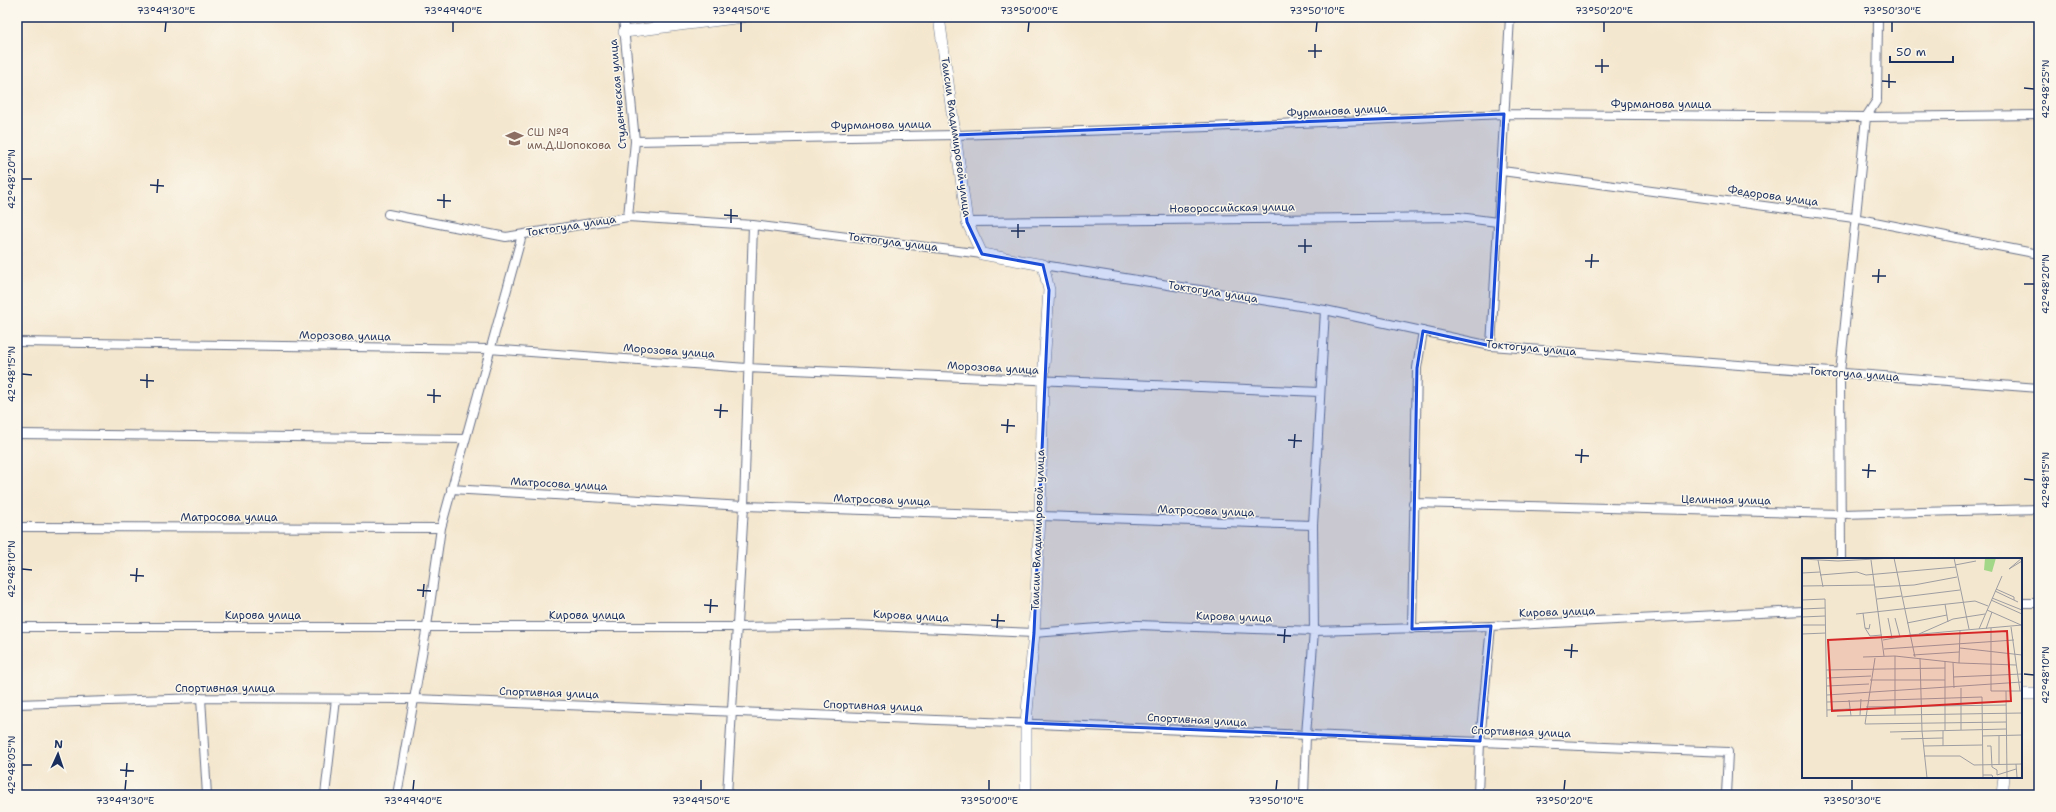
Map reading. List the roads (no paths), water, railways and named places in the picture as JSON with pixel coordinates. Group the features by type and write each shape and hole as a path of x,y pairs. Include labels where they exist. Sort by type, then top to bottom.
{"street":[{"name":"Студенческая улица","path":"623,17 636,141 628,217"},
{"path":"624,32 739,17"},
{"name":"Таисии Владимировой улица","path":"939,17 967,222 982,254"},
{"path":"1491,346 1510,17"},
{"path":"1841,558 1840,372 1854,218 1866,117 1877,100 1878,17"},
{"name":"Фурманова улица","path":"636,141 955,135 1209,127 1504,114 1866,117 2039,115"},
{"name":"Федорова улица","path":"1502,171 1854,218 2039,254"},
{"name":"Токтогула улица","path":"388,214 506,237 628,217 753,225 982,254 1326,310 1491,346 2039,388"},
{"name":"Новороссийская улица","path":"967,222 1459,217 1497,222"},
{"path":"727,795 744,506 747,368 753,225"},
{"path":"397,795 415,699 441,528 489,349 522,234"},
{"name":"Таисии Владимировой улица","path":"1026,795 1026,723 1034,633 1040,516 1043,381 1049,290 1043,265"},
{"path":"1304,795 1306,735 1314,631 1313,525 1326,310"},
{"path":"1412,629 1413,503 1417,368 1422,331"},
{"name":"Морозова улица","path":"17,342 489,349 747,368 1320,392"},
{"path":"17,434 465,439"},
{"name":"Матросова улица","path":"451,488 744,506 1313,525"},
{"name":"Целинная улица","path":"1413,503 1841,514 2039,509"},
{"name":"Матросова улица","path":"17,527 441,528"},
{"path":"2022,603 2039,603"},
{"name":"Кирова улица","path":"17,627 737,627 851,624 1034,633 1137,625 1314,631 1491,626 1802,611"},
{"path":"1478,795 1480,741 1491,626"},
{"path":"2022,694 2039,694"},
{"path":"201,698 207,795"},
{"name":"Спортивная улица","path":"17,704 201,698 415,699 1728,752 1726,795"},
{"path":"325,795 336,699"},
{"path":"2002,795 2004,778"}],"place":[{"name":"СШ №9 им.Д.Шопокова","path":"514,138"}]}
